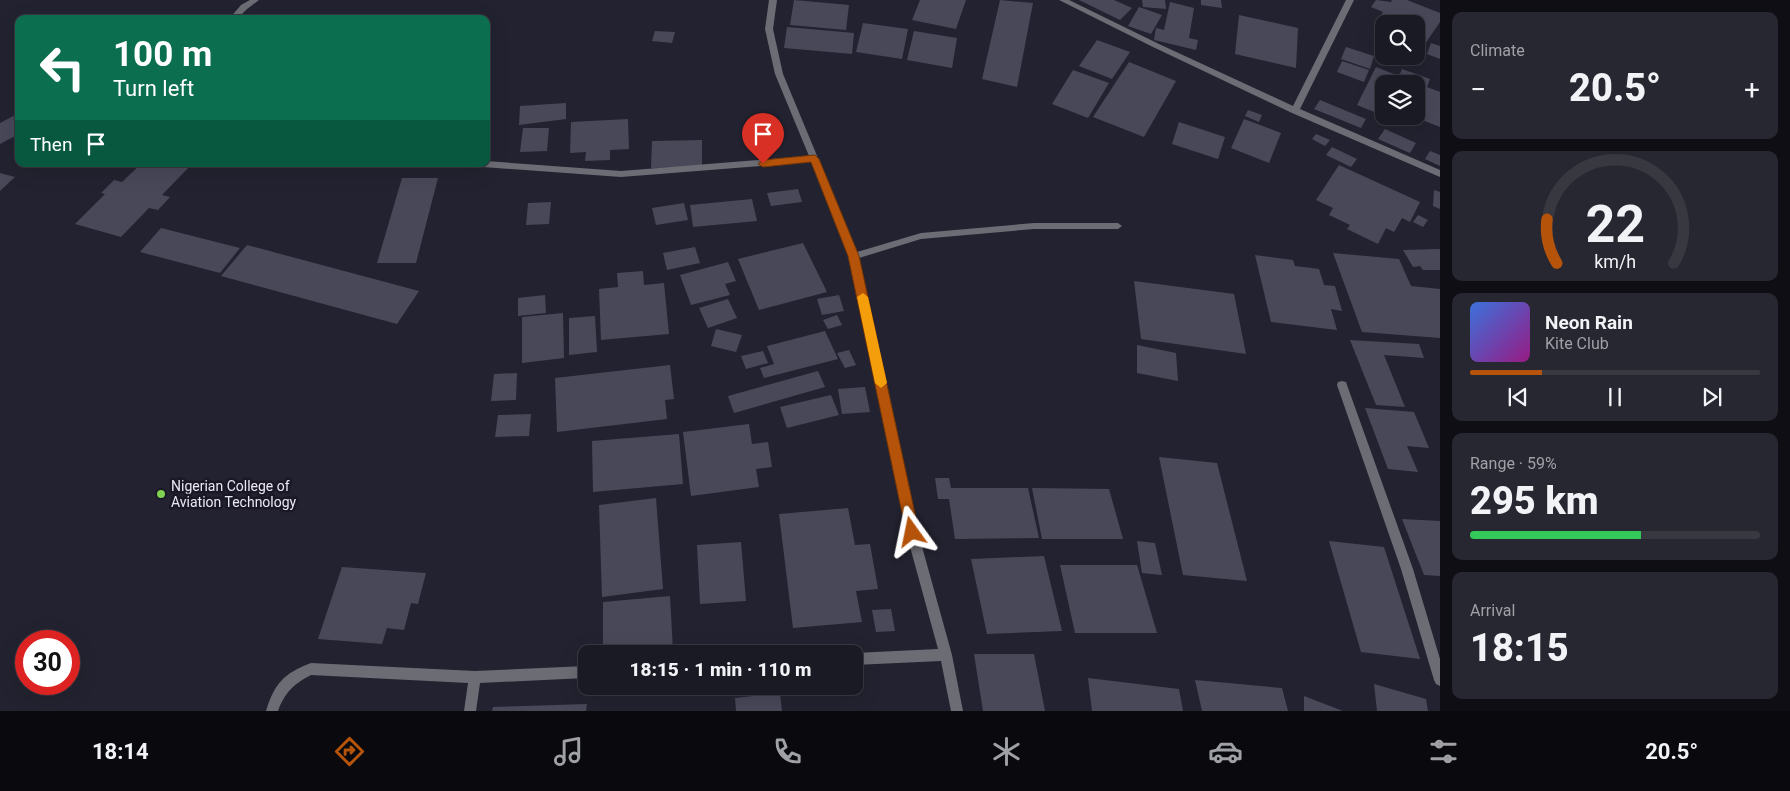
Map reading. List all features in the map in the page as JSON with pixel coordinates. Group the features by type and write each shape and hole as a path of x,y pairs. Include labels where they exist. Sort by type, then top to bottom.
{"street":[{"path":"237,15 244,7 255,0"},
{"path":"773,0 769,29 779,74 854,256 912,532 946,655 957,711"},
{"path":"1063,0 1144,41 1295,111 1440,174"},
{"path":"1295,111 1350,0"},
{"path":"490,165 621,174 815,159"},
{"path":"854,256 921,236 1034,226 1118,226"},
{"path":"1342,385 1406,569 1440,680"},
{"path":"863,660 946,655"},
{"path":"272,711 279,689 293,678 311,669 475,677 578,672"},
{"path":"470,711 475,677"}],"building":[{"path":"794,0 849,5 846,30 790,25"},
{"path":"920,0 966,0 956,29 912,20"},
{"path":"1000,0 1033,3 1017,87 982,79"},
{"path":"1079,0 1114,0 1132,8 1120,20"},
{"path":"1142,0 1165,0 1166,9 1143,7"},
{"path":"1201,0 1221,0 1222,8 1201,5"},
{"path":"1376,0 1391,2 1392,0 1407,0 1440,13 1440,22 1425,44 1425,15 1381,15 1383,12 1371,7"},
{"path":"1170,2 1194,8 1189,38 1198,40 1196,50 1154,40 1156,28 1164,30"},
{"path":"1139,7 1162,15 1151,34 1128,26"},
{"path":"1239,15 1298,28 1296,68 1235,54"},
{"path":"863,23 908,29 902,59 856,52"},
{"path":"787,27 854,33 852,54 784,48"},
{"path":"655,31 675,32 672,43 652,41"},
{"path":"914,31 957,38 952,68 907,60"},
{"path":"1097,40 1130,52 1112,79 1079,66"},
{"path":"1431,43 1440,46 1440,59 1427,54"},
{"path":"1346,47 1374,56 1370,69 1341,59"},
{"path":"1342,61 1369,70 1364,82 1337,72"},
{"path":"1129,62 1176,81 1144,137 1093,117"},
{"path":"1376,67 1396,75 1375,75 1375,112 1357,105"},
{"path":"1402,69 1419,75 1399,75"},
{"path":"1073,70 1109,83 1088,118 1052,104"},
{"path":"1425,77 1430,79 1427,87 1440,92 1440,127 1425,121"},
{"path":"1320,100 1366,119 1361,128 1314,109"},
{"path":"566,103 566,119 519,125 520,106"},
{"path":"1248,110 1262,115 1259,122 1245,116"},
{"path":"15,115 15,136 0,144 0,123"},
{"path":"628,119 629,149 610,150 610,160 585,161 586,152 570,153 571,122"},
{"path":"1244,119 1281,133 1269,163 1231,148"},
{"path":"1179,122 1225,137 1218,159 1172,144"},
{"path":"523,128 549,128 547,151 520,152"},
{"path":"1385,129 1416,143 1410,153 1378,139"},
{"path":"1316,134 1330,140 1325,146 1312,139"},
{"path":"702,140 702,167 651,168 652,141"},
{"path":"1332,147 1357,159 1351,167 1326,155"},
{"path":"1430,151 1440,155 1440,166 1425,159"},
{"path":"1339,165 1420,202 1410,222 1402,218 1394,232 1386,228 1378,244 1347,229 1350,225 1329,215 1333,208 1316,200"},
{"path":"138,167 189,167 162,195 170,197 158,210 149,208 121,237 75,224 105,194 101,193 114,180 122,182"},
{"path":"0,173 15,177 0,191"},
{"path":"402,178 438,178 416,263 377,263"},
{"path":"798,189 802,202 771,206 767,193"},
{"path":"1434,190 1440,192 1440,209 1433,206"},
{"path":"752,199 757,221 693,227 690,205"},
{"path":"551,202 549,224 526,225 528,203"},
{"path":"684,203 688,220 656,225 652,208"},
{"path":"1418,215 1428,220 1423,227 1413,222"},
{"path":"161,228 240,248 220,273 140,252"},
{"path":"803,243 827,292 759,310 738,259"},
{"path":"247,245 419,291 397,324 221,276"},
{"path":"695,247 700,263 667,270 663,253"},
{"path":"1440,249 1440,270 1423,270 1420,266 1413,267 1403,250"},
{"path":"1333,253 1399,259 1411,286 1440,289 1440,338 1362,332"},
{"path":"1255,255 1293,260 1295,266 1319,269 1324,285 1335,286 1342,311 1331,309 1337,330 1271,322"},
{"path":"728,262 736,281 725,284 730,295 691,305 680,275"},
{"path":"643,271 644,285 664,283 669,334 601,340 599,289 618,287 617,273"},
{"path":"1134,281 1234,294 1246,354 1141,339"},
{"path":"545,295 546,313 518,316 518,298"},
{"path":"839,295 844,311 822,315 817,299"},
{"path":"728,299 737,318 708,328 699,308"},
{"path":"563,313 564,358 522,363 522,317"},
{"path":"837,315 842,325 828,329 823,320"},
{"path":"595,316 597,352 569,355 569,318"},
{"path":"716,329 742,335 736,352 711,346"},
{"path":"825,331 838,359 764,378 760,368 774,364 767,346"},
{"path":"1350,340 1419,344 1424,358 1384,355 1405,407 1376,405"},
{"path":"1137,345 1176,353 1178,381 1137,373"},
{"path":"849,350 856,365 845,368 837,353"},
{"path":"763,351 768,363 746,369 741,356"},
{"path":"670,365 674,399 665,400 667,419 557,432 555,378"},
{"path":"818,371 825,387 734,413 728,396"},
{"path":"517,373 516,400 491,401 494,374"},
{"path":"865,387 870,412 842,414 838,389"},
{"path":"831,395 839,415 787,428 780,407"},
{"path":"1365,408 1414,412 1429,448 1407,446 1418,472 1388,469"},
{"path":"531,414 529,436 495,437 498,415"},
{"path":"749,424 752,444 768,442 772,467 756,469 759,487 691,496 683,432"},
{"path":"679,434 683,484 593,492 592,441"},
{"path":"1159,457 1217,463 1247,581 1183,575"},
{"path":"935,478 949,478 951,488 1028,488 1039,538 955,539 949,499 938,499"},
{"path":"1032,488 1109,489 1123,539 1042,539"},
{"path":"656,498 663,589 602,597 599,505"},
{"path":"848,508 855,545 870,544 878,589 856,591 862,622 793,628 779,514"},
{"path":"1402,519 1440,521 1440,576 1424,575"},
{"path":"1137,541 1155,543 1162,575 1142,573"},
{"path":"1329,541 1384,547 1420,659 1361,652"},
{"path":"741,542 746,601 700,604 697,545"},
{"path":"1044,556 1062,631 987,634 971,559"},
{"path":"1060,565 1137,565 1157,633 1075,633"},
{"path":"342,567 426,573 418,604 411,603 404,630 387,628 382,644 318,639"},
{"path":"670,596 673,645 603,645 603,602"},
{"path":"891,609 895,631 876,632 872,610"},
{"path":"974,654 1034,654 1045,711 983,711"},
{"path":"1088,678 1179,689 1183,711 1092,711"},
{"path":"1195,680 1282,688 1288,711 1202,711"},
{"path":"1374,684 1426,699 1428,711 1377,711"},
{"path":"780,695 782,711 736,711 735,698"},
{"path":"1304,696 1343,711 1304,711"},
{"path":"587,704 586,711 492,711 493,707"}],"slow traffic":[{"path":"863,297 881,383"}],"place":[{"name":"Nigerian College of Aviation Technology","path":"161,494"}],"route":[{"path":"763,164 815,159 854,256 912,532"}]}
